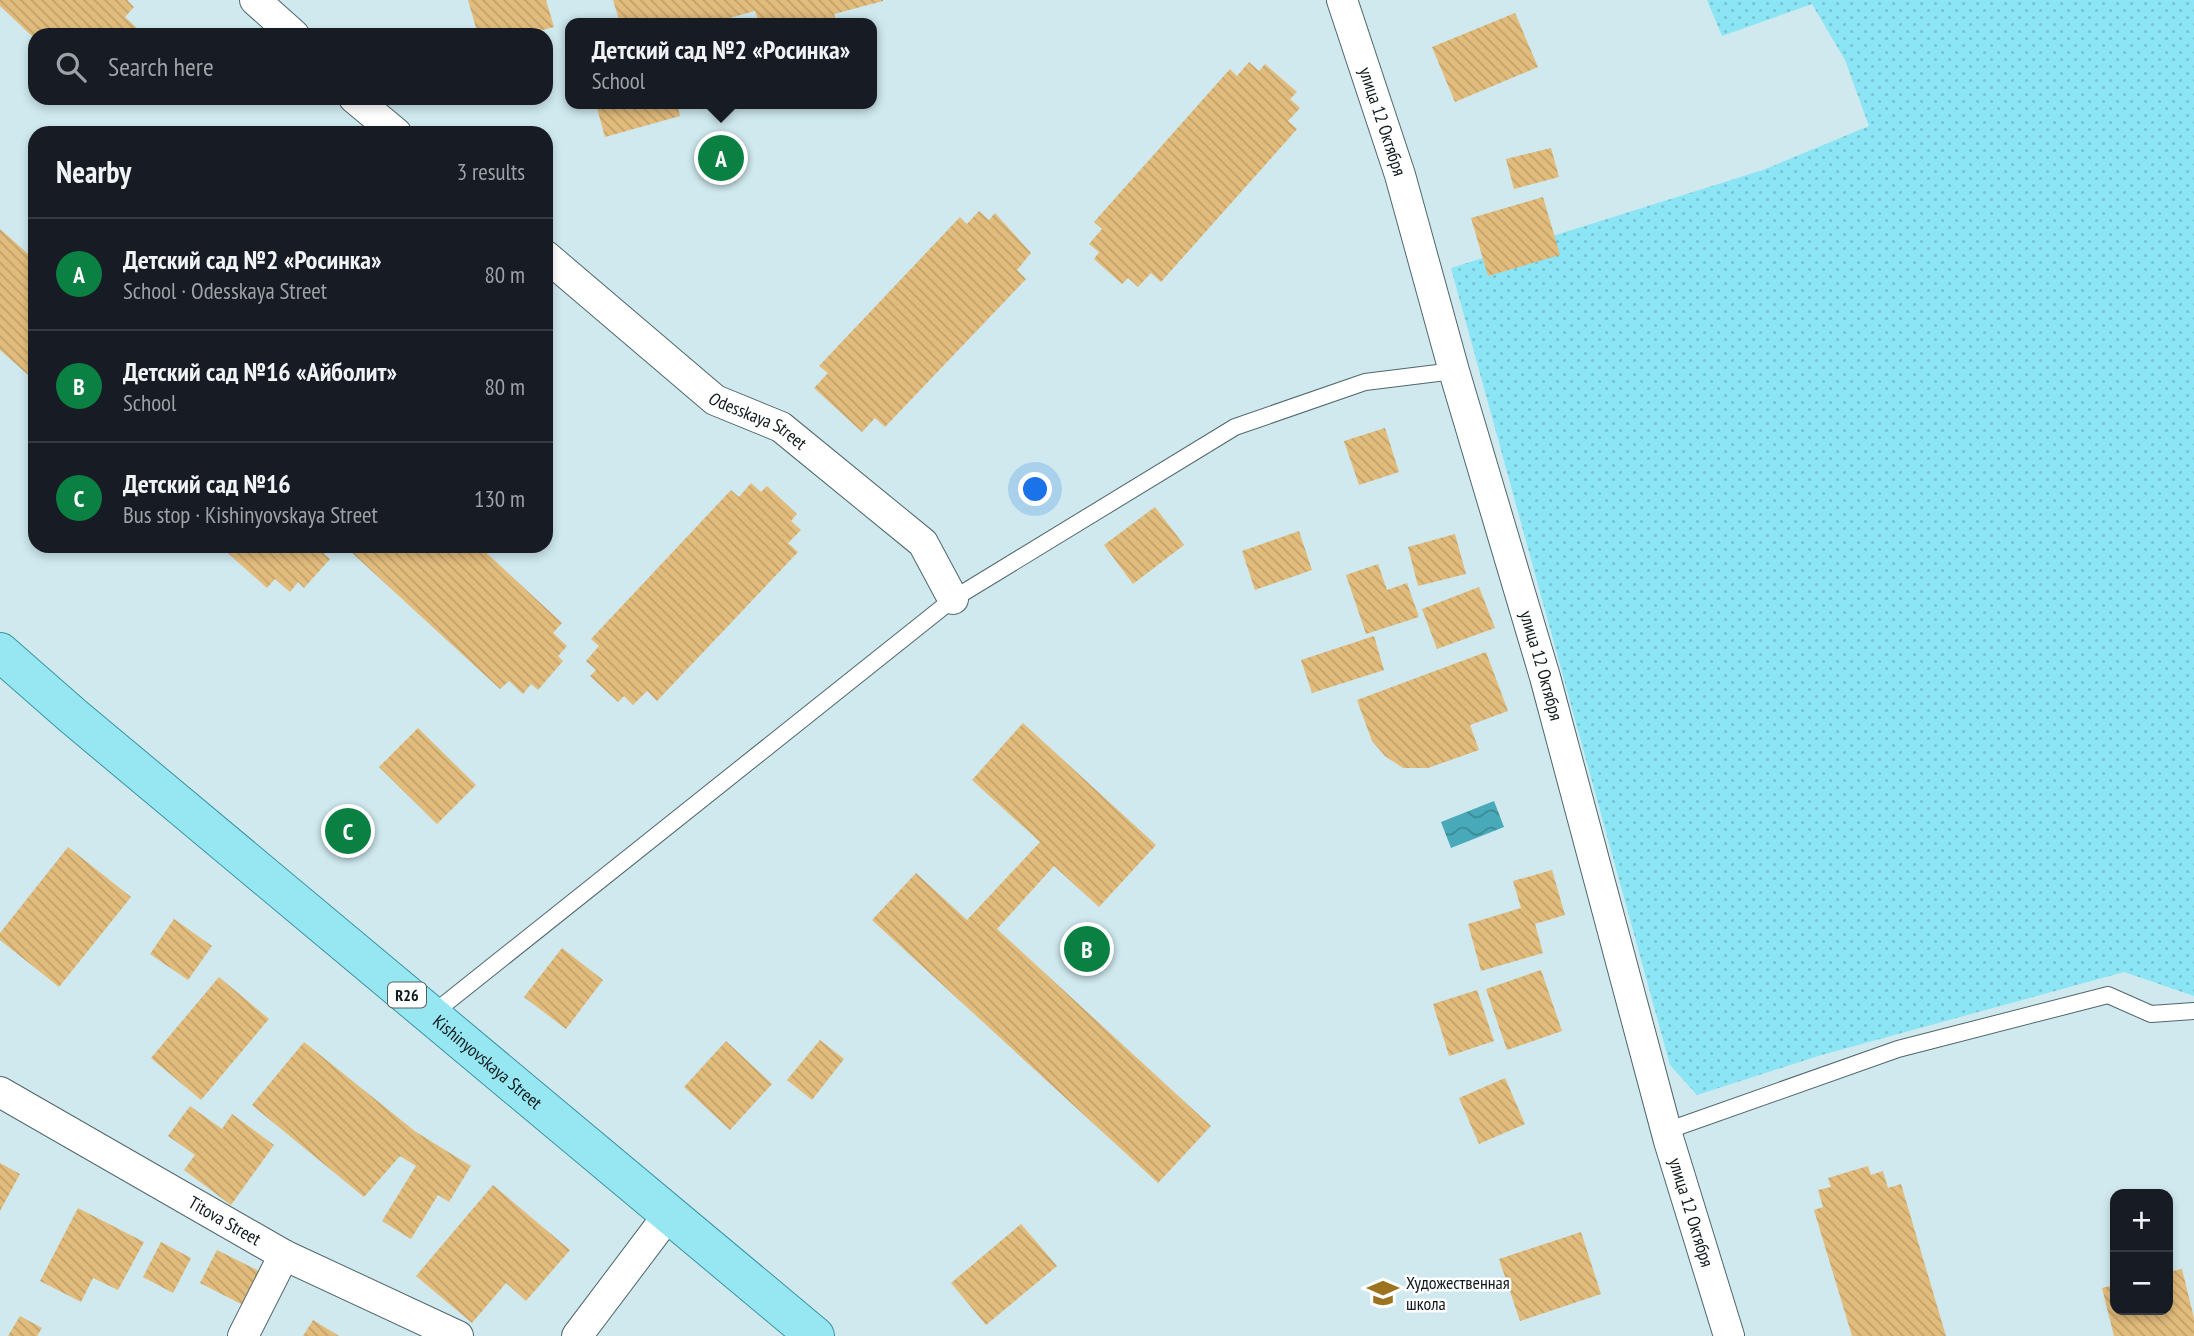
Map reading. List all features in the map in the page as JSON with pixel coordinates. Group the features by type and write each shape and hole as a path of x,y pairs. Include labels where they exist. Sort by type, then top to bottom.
{"main road":[{"name":"Kishinyovskaya Street","path":"0,652 815,1336"}],"street":[{"path":"255,0 286,28"},
{"name":"улица 12 Октября","path":"1342,0 1400,174 1454,371 1545,677 1666,1131 1729,1336"},
{"path":"363,105 388,126"},
{"name":"Odesskaya Street","path":"553,262 715,400 781,427 923,543 953,599"},
{"name":"Titova Street","path":"0,1092 284,1255 458,1336"},
{"path":"577,1336 669,1214"},
{"path":"243,1336 284,1255"}],"lane":[{"path":"431,1015 953,599 1235,427 1365,382 1454,371"},
{"path":"1666,1131 1898,1049 2108,995 2151,1014 2194,1011"}],"shaded area":[{"path":"1707,0 2194,0 2194,996 2124,972 1818,1056 1697,1095 1670,1065 1451,268 1763,170 1869,126 1845,60 1812,4 1722,36"}],"water":[{"path":"1494,801 1504,827 1451,848 1441,822"}],"building":[{"path":"0,0 127,0 134,7 125,17 137,28 28,28 28,32 0,6"},
{"path":"468,0 546,0 554,27 550,28 476,28"},
{"path":"613,0 883,0 834,14 835,18 757,18 755,11 729,18 618,18"},
{"path":"1515,13 1538,67 1455,102 1432,47"},
{"path":"1249,62 1259,71 1265,64 1297,92 1290,99 1300,108 1288,121 1297,129 1161,282 1151,273 1138,287 1128,278 1122,284 1094,259 1099,252 1089,244 1102,229 1094,222 1230,69 1237,76"},
{"path":"597,109 678,109 680,116 605,137"},
{"path":"1551,148 1559,177 1514,189 1506,159"},
{"path":"1543,197 1560,255 1488,276 1471,218"},
{"path":"979,211 989,220 995,213 1031,253 1017,270 1026,279 885,427 875,418 862,432 814,388 828,373 819,366 960,217 967,224"},
{"path":"0,229 28,254 28,375 0,350"},
{"path":"1385,428 1399,472 1359,485 1344,441"},
{"path":"751,483 761,492 767,486 797,514 791,521 801,530 788,543 798,552 657,701 647,691 633,705 624,696 618,702 590,676 596,670 586,661 599,646 591,639 731,490 739,497"},
{"path":"1155,507 1184,545 1133,584 1104,545"},
{"path":"1299,531 1312,570 1255,590 1242,551"},
{"path":"1455,534 1466,574 1418,586 1408,547"},
{"path":"228,553 325,553 330,559 304,588 298,582 290,592 275,579 267,588"},
{"path":"352,553 487,553 562,623 553,633 567,646 558,656 563,661 538,690 531,684 523,694 509,681 500,689"},
{"path":"1378,564 1387,590 1407,583 1419,617 1366,634 1346,575"},
{"path":"1479,587 1495,628 1437,649 1422,609"},
{"path":"1374,636 1384,670 1312,693 1301,660"},
{"path":"1486,652 1508,711 1470,725 1479,750 1428,768 1403,768 1385,756 1372,741 1357,700"},
{"path":"1023,723 1156,845 1099,907 1054,866 997,929 1211,1126 1158,1183 872,920 916,873 967,920 1040,842 972,780"},
{"path":"418,728 476,785 437,824 379,767"},
{"path":"68,847 131,897 59,987 0,940 0,933"},
{"path":"1552,870 1565,915 1535,924 1543,953 1481,971 1468,924 1521,908 1513,881"},
{"path":"174,919 212,946 188,980 150,954"},
{"path":"562,948 603,980 566,1029 524,997"},
{"path":"1541,970 1562,1031 1507,1050 1486,989"},
{"path":"219,977 269,1019 201,1100 151,1058"},
{"path":"1477,990 1494,1041 1449,1056 1433,1004"},
{"path":"820,1040 844,1059 812,1100 787,1080"},
{"path":"726,1041 772,1084 730,1130 684,1087"},
{"path":"304,1042 416,1132 471,1166 449,1202 438,1195 411,1239 382,1221 416,1166 400,1156 364,1197 252,1105"},
{"path":"1505,1078 1525,1124 1479,1144 1459,1098"},
{"path":"190,1106 222,1129 232,1114 274,1145 231,1205 184,1170 195,1155 168,1136"},
{"path":"0,1163 20,1174 0,1211"},
{"path":"1868,1166 1871,1175 1883,1171 1888,1188 1901,1184 1946,1336 1852,1336 1814,1210 1823,1207 1818,1190 1831,1187 1828,1178"},
{"path":"493,1185 570,1250 526,1301 506,1283 472,1323 416,1276"},
{"path":"78,1208 144,1242 118,1290 93,1278 81,1302 40,1281"},
{"path":"1021,1224 1057,1266 986,1325 951,1283"},
{"path":"1581,1232 1601,1294 1520,1321 1499,1259"},
{"path":"161,1242 191,1258 173,1293 143,1277"},
{"path":"217,1250 261,1272 243,1305 200,1283"},
{"path":"2182,1269 2194,1318 2194,1336 2114,1336 2102,1288 2110,1286 2110,1315 2173,1315 2173,1271"},
{"path":"20,1316 42,1328 37,1336 8,1336"},
{"path":"313,1320 339,1336 303,1336"}],"place":[{"name":"Детский сад №2 «Росинка»","path":"721,158"},
{"name":"Детский сад №16","path":"348,831"},
{"name":"Детский сад №16 «Айболит»","path":"1087,949"},
{"name":"Художественная школа","path":"1383,1293"}]}
